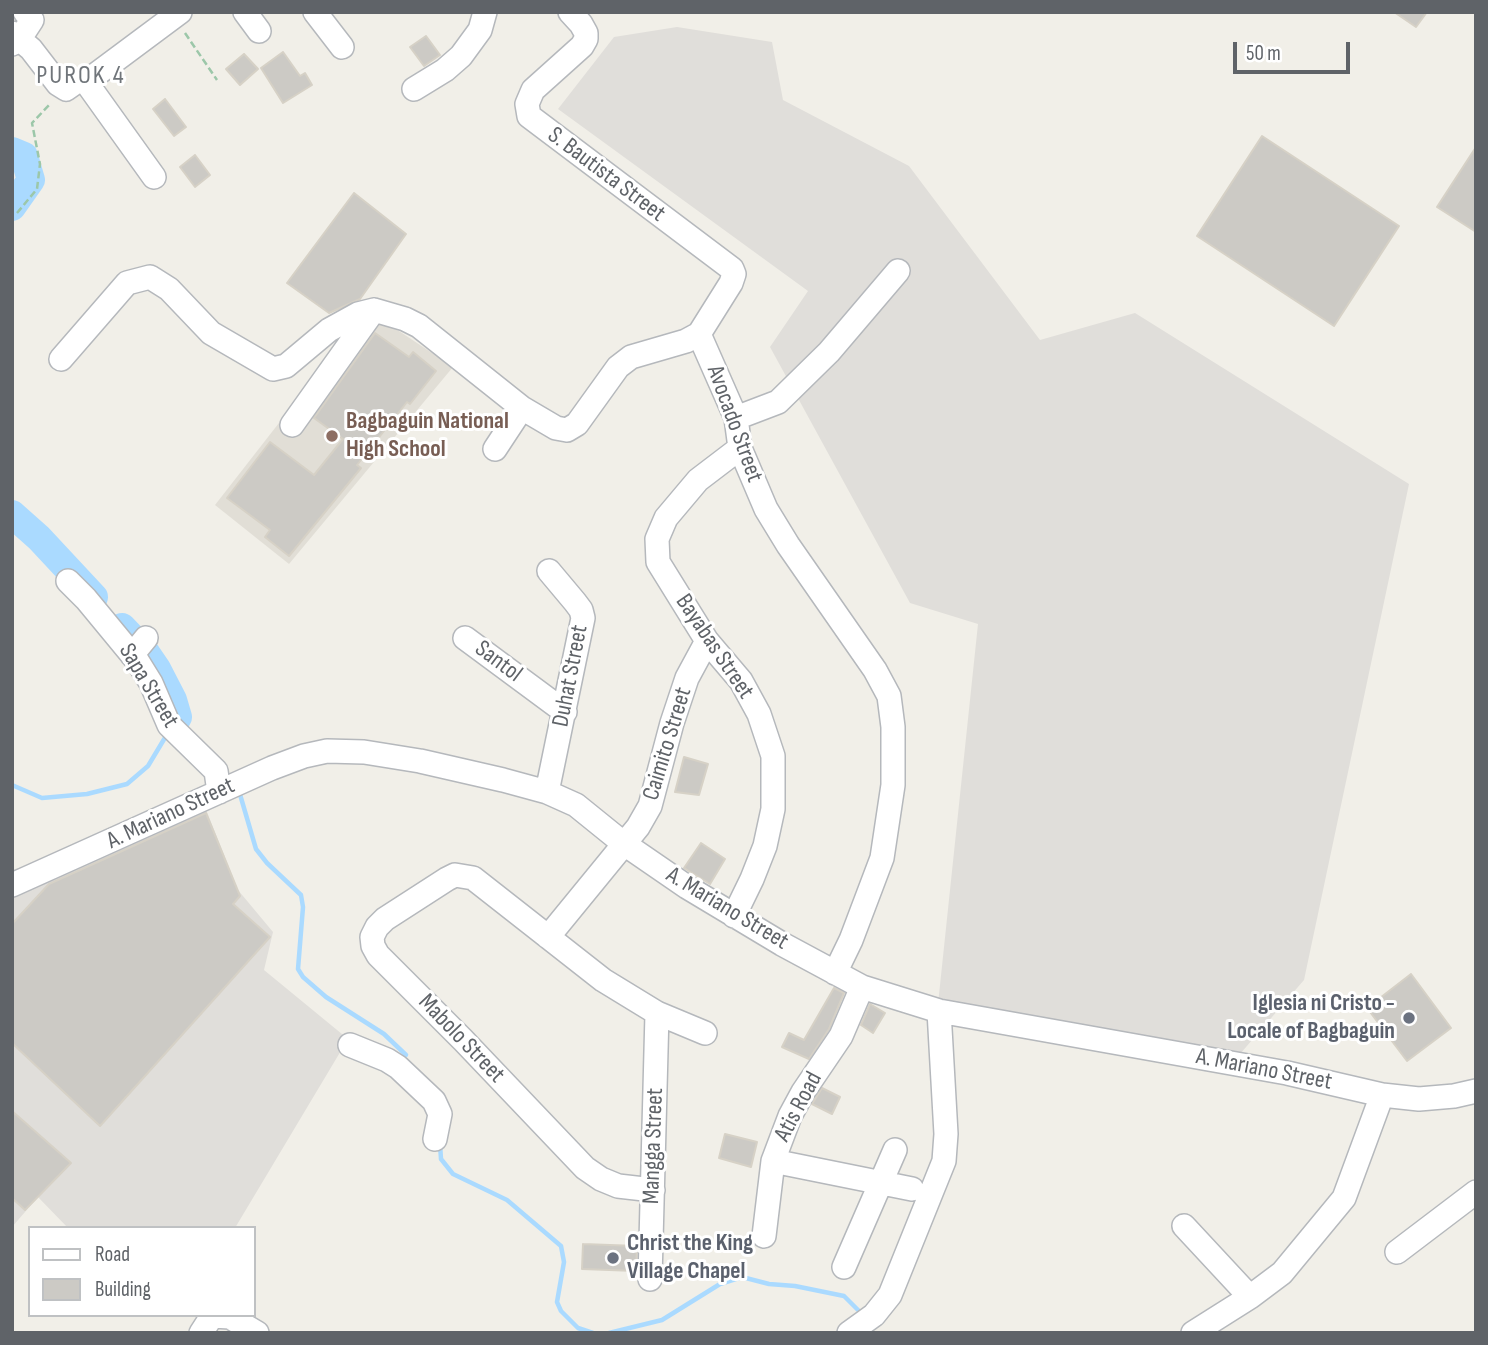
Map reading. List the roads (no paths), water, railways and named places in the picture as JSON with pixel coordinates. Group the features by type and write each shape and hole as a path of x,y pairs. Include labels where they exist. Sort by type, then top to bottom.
{"street":[{"path":"25,12 32,20 14,39 31,48 58,84 76,86 154,177"},
{"path":"244,12 259,31"},
{"path":"414,89 445,70 461,56 480,30 485,12"},
{"name":"S. Bautista Street","path":"570,12 581,24 586,40 533,90 527,104 529,116 732,269 732,283 699,334"},
{"path":"315,13 342,47"},
{"path":"76,86 150,22 177,15"},
{"path":"736,418 778,402 829,352 898,271"},
{"path":"61,359 127,283 150,277 169,289 211,332 273,369 286,366 329,330 358,314 374,310"},
{"path":"292,425 374,310"},
{"name":"Avocado Street","path":"374,310 419,326 522,408 556,428 567,430 577,424 618,367 631,357 686,341 699,334 736,418 740,448 766,509 875,670 889,696 893,727 892,785 882,858 851,940 835,973"},
{"path":"495,449 522,408"},
{"name":"Bayabas Street","path":"734,916 765,846 773,809 773,756 759,714 741,681 707,641 658,562 657,539 666,518 698,480 740,448"},
{"name":"Duhat Street","path":"547,792 583,618 575,601 549,572"},
{"name":"Sapa Street","path":"68,581 94,593 138,647 169,725 216,771 228,787"},
{"name":"Santol","path":"465,638 565,712"},
{"name":"Caimito Street","path":"623,843 638,827 650,806 687,678 707,641"},
{"name":"A. Mariano Street","path":"12,885 303,756 327,751 364,752 420,761 547,792 576,805 623,843 734,916 862,987 939,1011 1287,1073 1382,1095 1419,1099 1476,1091"},
{"path":"623,843 548,937 603,980 657,1013 705,1033"},
{"name":"Mabolo Street","path":"548,937 482,883 464,875 447,880 385,919 372,937 378,955 585,1168 618,1186 653,1190"},
{"name":"Atis Road","path":"764,1236 773,1161 790,1116 841,1036 862,987"},
{"path":"849,1333 874,1315 890,1295 944,1161 946,1134 939,1011"},
{"name":"Mangga Street","path":"650,1279 657,1013"},
{"path":"351,1045 398,1067 434,1101 440,1114 435,1139"},
{"path":"1193,1333 1282,1273 1344,1198 1382,1095"},
{"path":"844,1267 895,1150"},
{"path":"773,1161 912,1189"},
{"path":"1398,1252 1476,1192"},
{"path":"1184,1226 1250,1297"},
{"path":"201,1333 211,1317"},
{"path":"230,1317 257,1333"}],"waterway":[{"path":"12,151 24,156 31,180 12,207"},
{"path":"12,514 39,538 94,597"},
{"path":"122,627 144,650 157,669 173,700 178,717 174,724"},
{"path":"12,785 42,798 87,794 127,784 148,766 166,736"},
{"path":"239,791 256,849 301,895 303,907 298,969 303,977 326,997 384,1034 406,1055"},
{"path":"440,1144 441,1159 453,1174 507,1200 561,1246 564,1262 557,1302 561,1311 578,1328 593,1333"},
{"path":"609,1333 662,1320 720,1284 742,1277 844,1296 864,1316"}],"place":[{"name":"Bagbaguin National High School","path":"332,436"},
{"name":"Iglesia ni Cristo - Locale of Bagbaguin","path":"1409,1018"},
{"name":"Christ the King Village Chapel","path":"613,1258"}],"district":[{"name":"PUROK 4","path":"81,76"}]}
